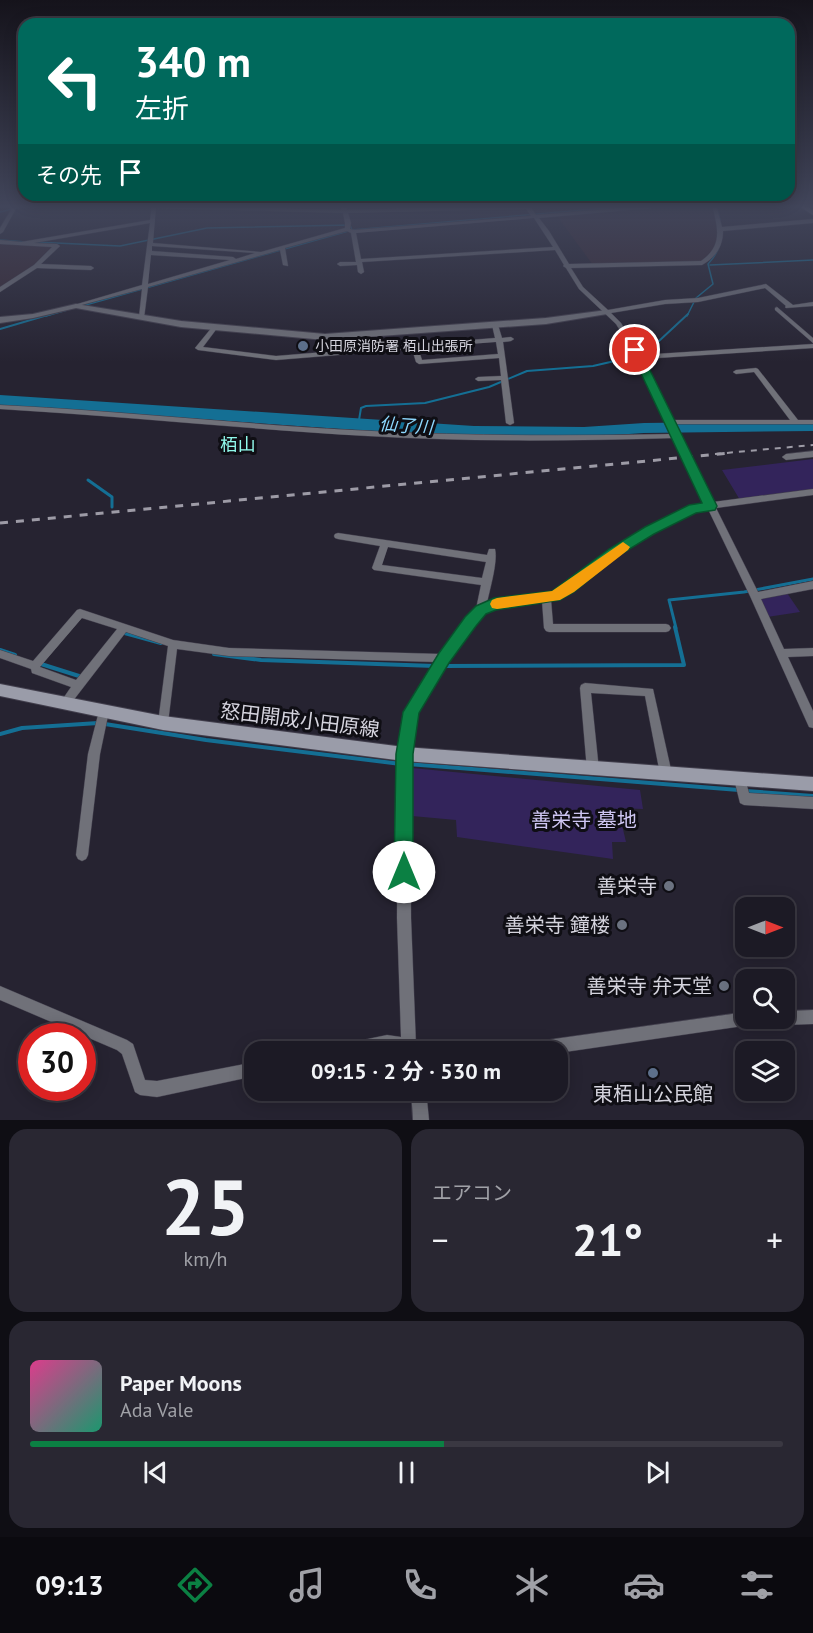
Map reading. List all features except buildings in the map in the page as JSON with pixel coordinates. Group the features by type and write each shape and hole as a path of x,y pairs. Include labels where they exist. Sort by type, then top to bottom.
{"main road":[{"name":"怒田開成小田原線","path":"0,690 164,723 404,754 593,770 813,784"}],"street":[{"path":"0,290 45,257"},
{"path":"142,317 149,257"},
{"path":"208,257 238,260"},
{"path":"0,320 81,306 247,257"},
{"path":"285,257 286,265"},
{"path":"357,257 361,272"},
{"path":"340,264 425,257"},
{"path":"561,257 581,288 623,329 755,596 813,723"},
{"path":"566,266 702,263 709,257"},
{"path":"36,266 91,268"},
{"path":"81,306 181,324 325,337 546,321 694,300 766,286 792,306"},
{"path":"813,304 777,309 813,341"},
{"path":"495,325 502,356 510,423"},
{"path":"215,327 198,348 276,358 511,339"},
{"path":"325,337 325,353"},
{"path":"414,346 419,362 502,356"},
{"path":"637,355 813,346"},
{"path":"736,372 756,370 796,422"},
{"path":"478,379 505,380"},
{"path":"0,407 75,410 161,419 422,436 526,438 676,435"},
{"path":"670,422 813,422"},
{"path":"786,457 813,454"},
{"path":"481,610 494,604 546,599 569,588 614,552 694,508 813,492"},
{"path":"338,536 492,555 481,610 444,658 411,712 404,754 404,918 410,1041"},
{"path":"385,543 376,568 486,582"},
{"path":"755,596 813,585"},
{"path":"546,599 549,628 666,628"},
{"path":"35,666 80,613 123,630 173,644 229,652 444,658"},
{"path":"65,703 123,630"},
{"path":"164,723 173,644"},
{"path":"781,653 813,652"},
{"path":"0,654 78,685"},
{"path":"593,770 585,688 649,692 666,774"},
{"path":"82,855 94,754 104,711"},
{"path":"740,779 744,799 813,803"},
{"path":"0,993 128,1049 140,1087 157,1089 244,1071"},
{"path":"795,1018 813,1017"},
{"path":"568,1044 735,1020"},
{"path":"419,1101 421,1120"}],"shaded area":[{"path":"0,257 43,257 36,265 0,288"},
{"path":"587,257 707,257 700,262 593,265"}],"green space":[{"path":"813,459 813,489 740,500 722,470"},
{"path":"787,593 800,612 767,617 757,598"},
{"name":"善栄寺 墓地","path":"412,768 640,790 643,809 618,808 626,842 612,842 613,859 457,837 456,820 412,816"}],"waterway":[{"path":"82,306 255,257"},
{"path":"688,314 696,298 713,284 708,264 714,257"},
{"path":"710,265 813,260"},
{"path":"46,316 67,310"},
{"path":"0,329 51,314"},
{"path":"351,425 359,420 361,408 366,406 425,403 489,387 527,371 593,366 645,354 688,314"},
{"name":"仙了川","path":"0,400 474,431 584,432 644,428 813,426"},
{"path":"88,480 112,497 112,507"},
{"path":"676,628 669,600 744,592 813,579"},
{"path":"442,666 684,665 675,627"},
{"path":"121,632 161,643"},
{"path":"0,650 15,655"},
{"path":"214,654 261,660 435,666"},
{"path":"41,664 79,676"},
{"path":"0,734 22,728 98,723"},
{"path":"105,724 206,740 401,764"},
{"path":"408,764 739,790"},
{"path":"746,791 813,796"}],"railway":[{"path":"715,454 813,445"},
{"path":"0,523 730,453"}],"slow traffic":[{"path":"497,604 555,596 623,547"}],"place":[{"name":"小田原消防署 栢山出張所","path":"303,346"},
{"name":"善栄寺","path":"669,886"},
{"name":"善栄寺 鐘楼","path":"622,925"},
{"name":"善栄寺 弁天堂","path":"724,986"},
{"name":"東栢山公民館","path":"653,1073"}],"district":[{"name":"栢山","path":"238,445"}],"route":[{"path":"404,872 404,754 411,712 444,658 481,610 494,604 546,599 555,596 569,588 614,552 650,531 694,508 710,506 635,350"}]}
